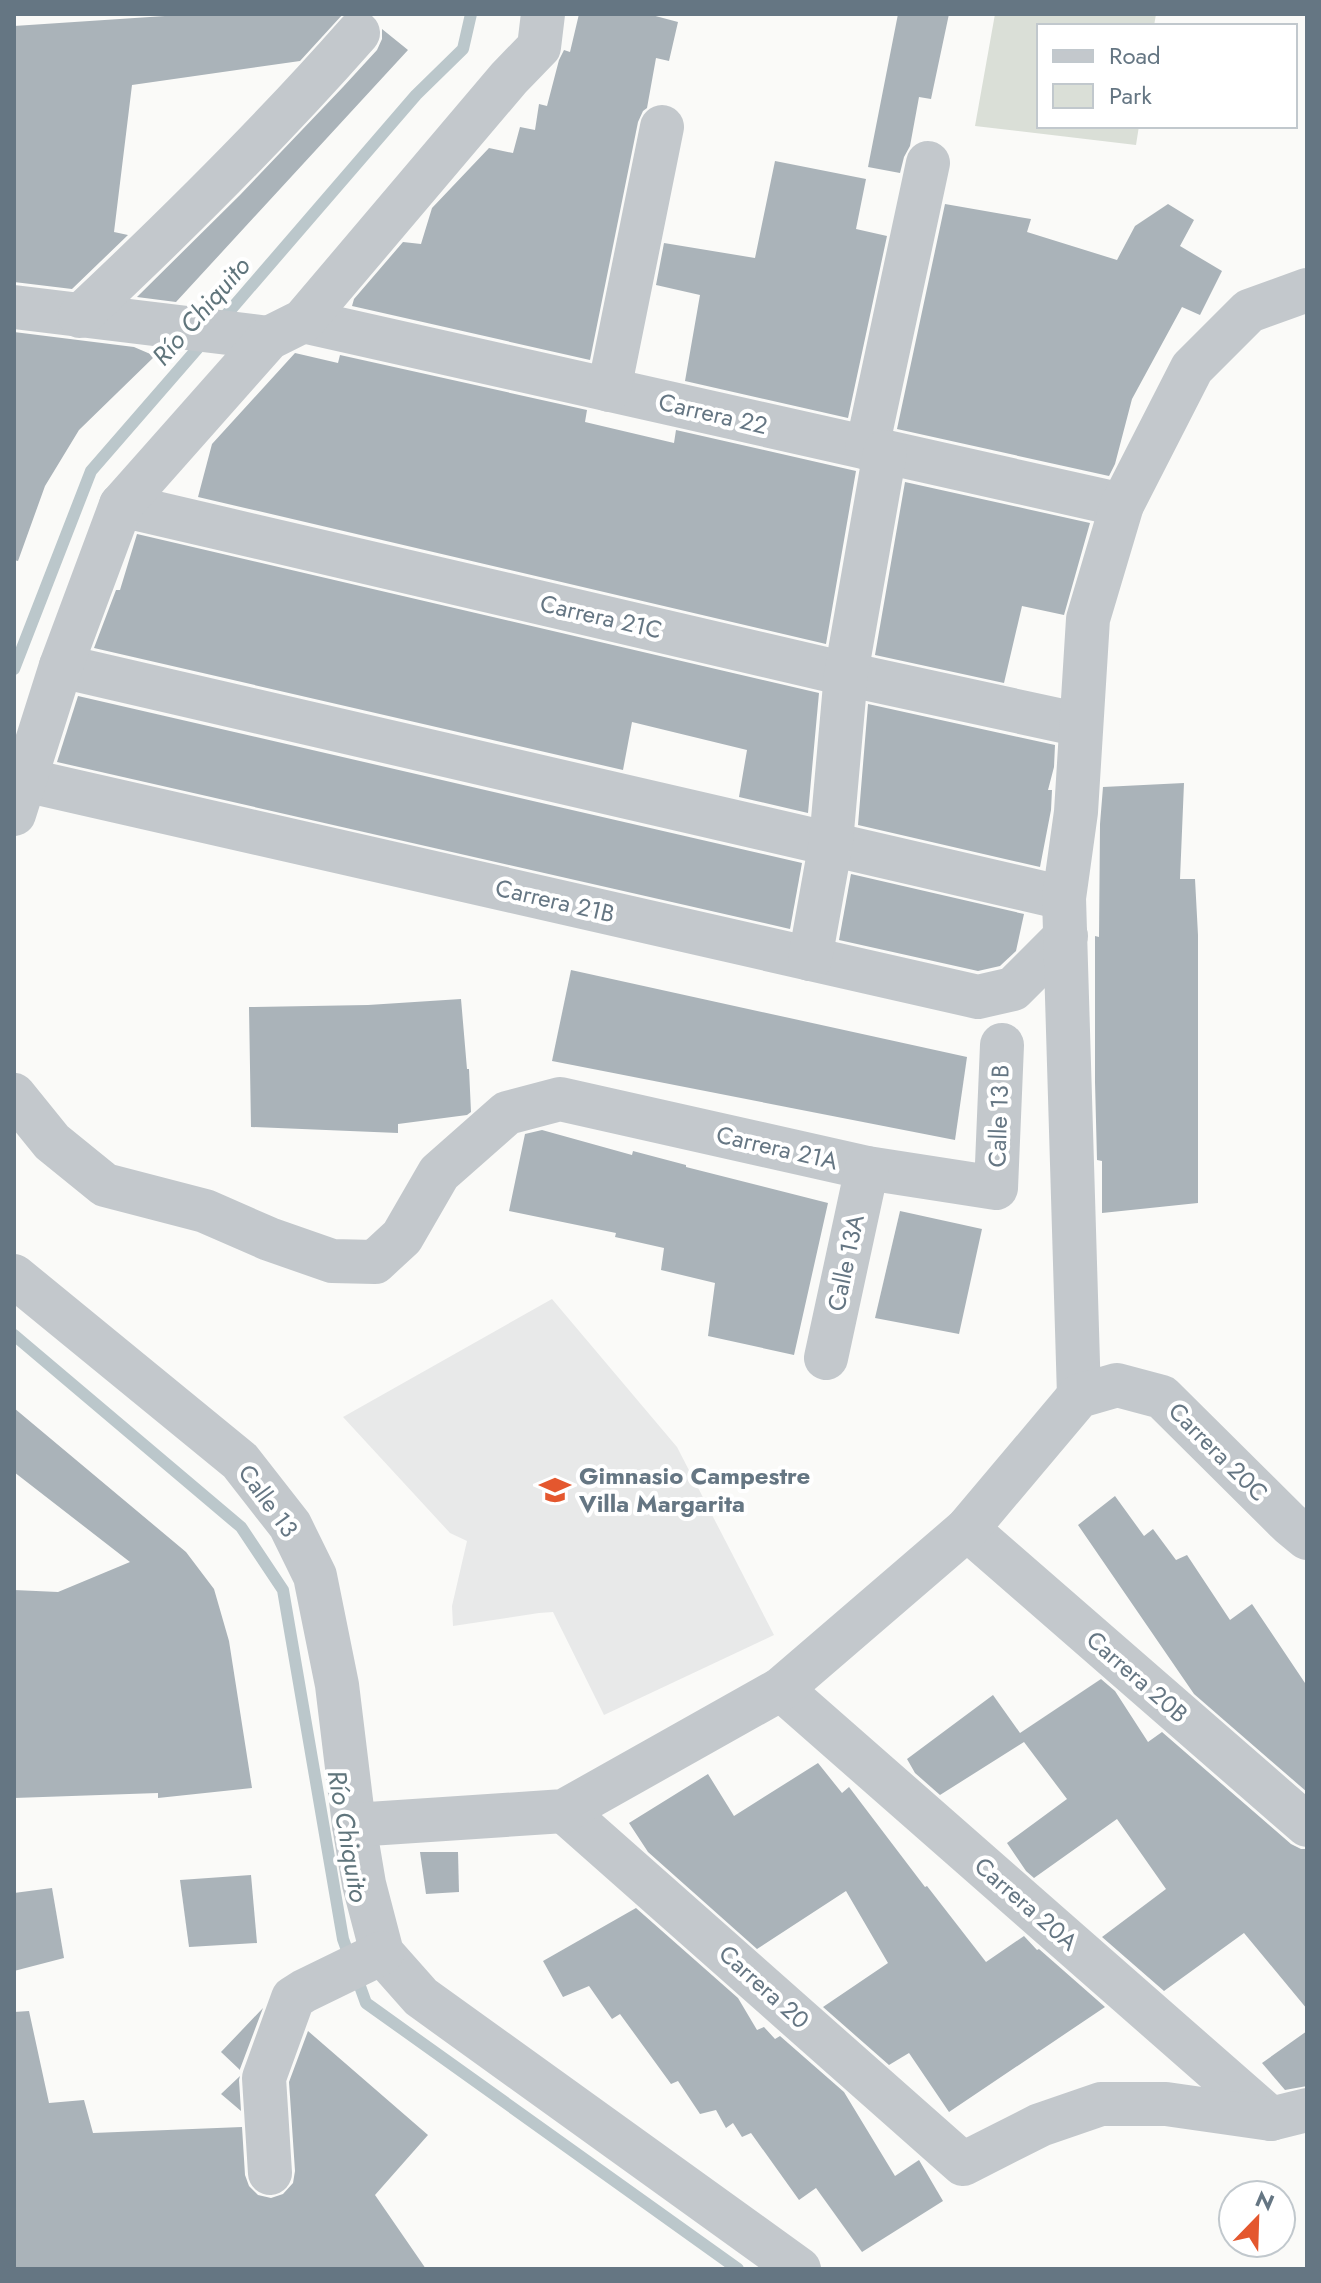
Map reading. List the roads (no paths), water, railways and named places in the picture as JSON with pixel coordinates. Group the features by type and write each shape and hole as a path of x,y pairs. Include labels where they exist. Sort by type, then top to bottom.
{"street":[{"path":"19,797 61,666 121,505 272,331 539,47 543,14"},
{"path":"80,316 175,227 306,92 358,33"},
{"path":"609,390 662,127"},
{"path":"810,959 831,842 846,674 876,450 928,163"},
{"path":"354,1825 564,1811 781,1689 967,1529 1098,1390 1065,917 1076,812 1088,619 1122,505 1192,368 1249,311 1307,290"},
{"name":"Carrera 22","path":"14,307 148,324 272,331 609,390 1122,505"},
{"name":"Carrera 21C","path":"121,505 846,674 1081,725"},
{"path":"61,666 831,842 1065,917"},
{"name":"Carrera 21B","path":"19,797 810,959 978,997 1013,989 1065,917"},
{"name":"Calle 13 B","path":"996,1188 1002,1045"},
{"name":"Carrera 21A","path":"14,1095 52,1142 105,1185 205,1211 269,1239 332,1261 375,1262 402,1237 439,1173 507,1113 560,1099 867,1168 996,1188"},
{"name":"Calle 13A","path":"826,1358 867,1168"},
{"name":"Calle 13","path":"14,1276 240,1461 290,1525 315,1576 337,1685 374,1956"},
{"name":"Carrera 20C","path":"1098,1390 1162,1397 1307,1538"},
{"name":"Carrera 20B","path":"967,1529 1307,1825"},
{"name":"Carrera 20A","path":"781,1689 1289,2115"},
{"name":"Carrera 20","path":"564,1811 963,2164 1040,2125 1101,2104 1166,2104 1289,2115"},
{"path":"270,2173 264,2078 293,1998 374,1956 421,1997 799,2269"}],"waterway":[{"name":"Río Chiquito","path":"221,321 416,95 463,49 471,14"},
{"name":"Río Chiquito","path":"14,669 91,471 204,341"},
{"name":"Río Chiquito","path":"14,1335 241,1527 283,1590 343,1939 366,2003 738,2269"}],"place":[{"name":"Gimnasio Campestre Villa Margarita","path":"555,1490"}]}
